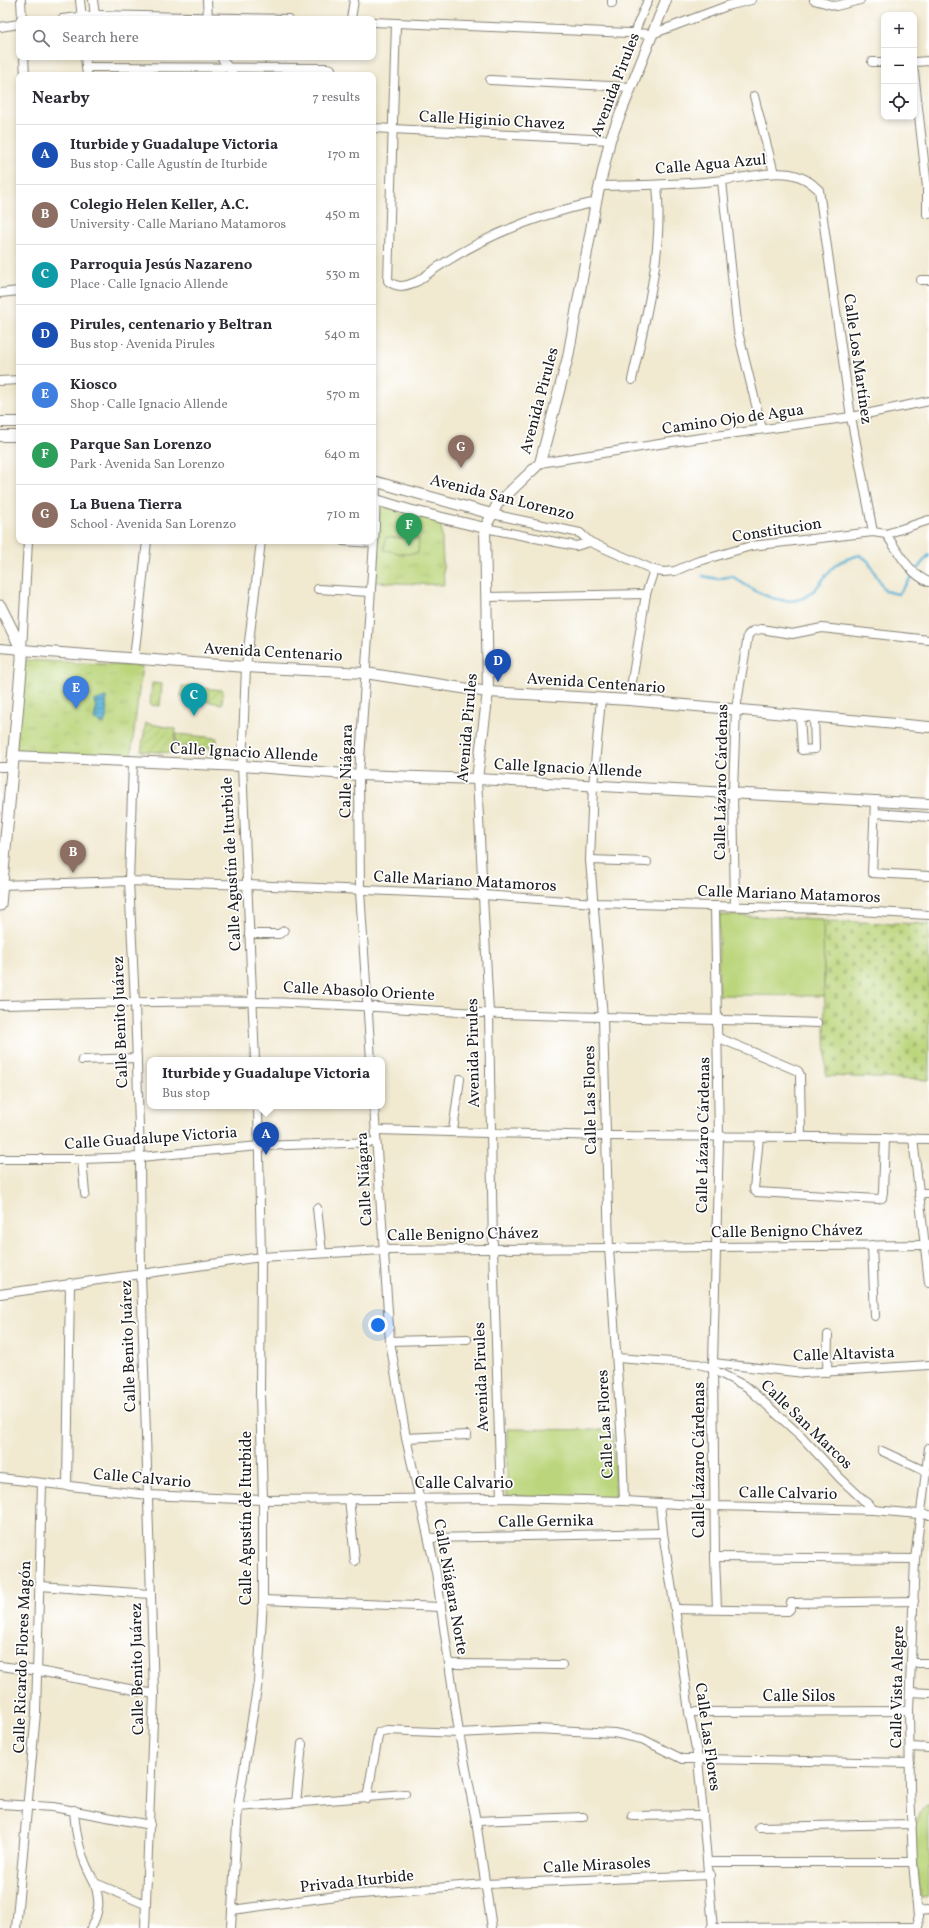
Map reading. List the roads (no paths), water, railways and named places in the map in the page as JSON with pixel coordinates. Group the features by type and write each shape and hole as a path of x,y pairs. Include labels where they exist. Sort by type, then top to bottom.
{"main road":[{"path":"0,606 22,650 0,905"}],"street":[{"path":"21,0 22,16"},
{"path":"80,0 82,16"},
{"path":"93,0 95,15"},
{"path":"207,0 208,16"},
{"path":"351,16 354,0"},
{"path":"634,34 648,0"},
{"name":"Avenida Pirules","path":"501,1498 493,1249 489,1013 477,779 488,692 485,528 498,503 540,463 568,357 596,202 610,140 666,0"},
{"path":"376,22 652,34 727,6 751,0"},
{"path":"814,0 836,6 860,0"},
{"path":"91,16 133,16"},
{"path":"0,27 16,24"},
{"path":"396,24 388,281 395,286 402,287 418,282 468,247 487,238 554,213 596,202"},
{"path":"24,60 25,72"},
{"path":"86,60 87,71 226,66 327,68 330,69 331,72"},
{"path":"223,60 231,72"},
{"path":"917,62 929,61"},
{"path":"872,62 881,62"},
{"path":"490,80 630,87"},
{"path":"915,84 928,187 927,214 929,214"},
{"path":"754,96 774,173"},
{"name":"Calle Higinio Chavez","path":"376,128 610,140"},
{"name":"Calle Agua Azul","path":"600,186 657,185 722,180 774,173 791,174 808,180 819,190"},
{"path":"722,180 738,332 762,429"},
{"path":"632,380 653,281 659,238 657,185"},
{"name":"Calle Los Martínez","path":"819,190 851,417 872,532"},
{"path":"0,293 16,291"},
{"path":"0,381 16,380"},
{"name":"Camino Ojo de Agua","path":"540,463 672,442 851,417 929,402"},
{"path":"0,422 16,422"},
{"path":"0,436 16,436"},
{"name":"Avenida San Lorenzo","path":"376,482 492,514 580,533 590,542"},
{"name":"Avenida San Lorenzo","path":"376,501 485,528 576,546 590,542"},
{"path":"929,520 886,534 910,569 929,582"},
{"name":"Constitucion","path":"590,542 654,570 663,572 675,571 696,562 751,546 872,532 886,534"},
{"path":"0,648 22,650 28,544"},
{"path":"134,659 147,544"},
{"name":"Calle Agustín de Iturbide","path":"256,1057 242,766 246,667 261,544"},
{"name":"Calle Niágara","path":"371,1057 360,891 359,775 373,544"},
{"path":"628,700 646,594 654,570"},
{"path":"318,589 370,592"},
{"path":"486,597 646,594"},
{"name":"Calle Lázaro Cárdenas","path":"735,906 733,792 736,709 748,635 753,631 761,629 792,634 822,628 929,640"},
{"name":"Avenida Centenario","path":"22,650 246,667 364,673 488,692 628,700 929,727"},
{"name":"Calle Las Flores","path":"601,699 593,786 590,860 595,903 603,1018 609,1248 617,1358 624,1501"},
{"path":"800,715 802,750 815,749 814,716"},
{"path":"0,767 13,762"},
{"name":"Calle Ignacio Allende","path":"13,762 133,762 242,766 359,775 477,779 733,792 929,804"},
{"name":"Calle Benito Juárez","path":"133,762 129,881 137,1058 141,1273 154,1694 150,1825 144,1928"},
{"path":"875,800 872,873 929,876"},
{"path":"875,813 929,817"},
{"path":"590,860 647,862"},
{"name":"Calle Mariano Matamoros","path":"1,885 129,881 483,895 595,903 735,906 929,915"},
{"name":"Calle Lázaro Cárdenas","path":"715,906 717,1019 719,1038 719,1137 713,1367 717,1609"},
{"path":"249,934 279,934 284,931"},
{"name":"Calle Abasolo Oriente","path":"0,1005 253,1002 368,1006 603,1018 717,1019 817,1023"},
{"path":"719,1038 782,1063 798,1071 800,1075 801,1137"},
{"path":"82,1060 137,1058"},
{"path":"452,1131 460,1079"},
{"name":"Calle Agustín de Iturbide","path":"231,1928 238,1807 258,1682 263,1600 263,1500 260,1394 261,1257 258,1109"},
{"name":"Calle Niágara","path":"374,1109 383,1250"},
{"path":"376,1130 605,1136 929,1139"},
{"path":"759,1137 754,1189 756,1192 878,1199 882,1198 883,1192 885,1138"},
{"path":"913,1138 927,1245 929,1283"},
{"name":"Calle Guadalupe Victoria","path":"0,1159 82,1160 140,1157 259,1146 376,1142"},
{"path":"82,1160 85,1194"},
{"path":"919,1193 929,1193"},
{"path":"317,1208 322,1253"},
{"path":"872,1245 875,1316"},
{"name":"Calle Benigno Chávez","path":"0,1294 261,1257 322,1253 383,1250 927,1245"},
{"name":"Calle Niágara Norte","path":"383,1250 390,1341 406,1438 419,1498 430,1538 459,1733 476,1822 492,1928"},
{"path":"67,1486 70,1283"},
{"path":"827,1372 828,1335"},
{"path":"390,1341 467,1339"},
{"name":"Calle San Marcos","path":"617,1358 698,1364 713,1367 747,1387 802,1437 840,1478 874,1510"},
{"name":"Calle Altavista","path":"713,1367 804,1373 929,1366"},
{"path":"406,1438 467,1435"},
{"name":"Calle Vista Alegre","path":"919,1928 913,1862 910,1763 910,1692 915,1559 925,1514 929,1448"},
{"path":"882,1451 927,1472"},
{"name":"Calle Calvario","path":"0,1478 148,1495 263,1500 349,1498 501,1498 874,1510 925,1514"},
{"name":"Calle Ricardo Flores Magón","path":"16,1928 29,1806 39,1671 42,1483"},
{"path":"349,1498 356,1561"},
{"name":"Calle Las Flores","path":"660,1504 688,1712 698,1759 710,1875 713,1928"},
{"name":"Calle Gernika","path":"430,1538 663,1534"},
{"name":"Calle Lázaro Cárdenas","path":"715,1557 915,1559"},
{"path":"40,1586 150,1594"},
{"path":"263,1600 441,1607"},
{"path":"675,1608 788,1611 791,1603 914,1601"},
{"path":"912,1663 929,1663"},
{"path":"449,1664 562,1665"},
{"path":"0,1666 39,1671 154,1694"},
{"path":"910,1692 929,1693"},
{"name":"Calle Silos","path":"688,1712 910,1711"},
{"path":"367,1798 379,1732 387,1730 459,1733 536,1729 625,1734 642,1739 682,1759 910,1763"},
{"path":"296,1804 302,1744"},
{"path":"910,1747 929,1748"},
{"path":"238,1807 296,1804 405,1794"},
{"path":"0,1804 74,1810 150,1825"},
{"path":"74,1810 76,1834 81,1857 95,1883 99,1902 98,1914 91,1928"},
{"path":"632,1816 703,1815"},
{"path":"476,1822 583,1817"},
{"path":"759,1826 912,1824"},
{"path":"708,1862 913,1862"},
{"name":"Calle Mirasoles","path":"485,1884 710,1875"},
{"path":"95,1883 145,1904"},
{"name":"Privada Iturbide","path":"232,1910 336,1896 485,1884"},
{"path":"918,1911 929,1910"},
{"path":"713,1928 919,1928"}],"water":[{"path":"106,697 107,715 104,724 94,720 96,708 94,701"}],"waterway":[{"path":"703,576 718,579 732,576 763,595 786,601 797,600 808,596 831,569 839,563 860,555 868,561 885,591 898,594 929,555"}],"place":[{"name":"La Buena Tierra","path":"461,468"},
{"name":"Parque San Lorenzo","path":"409,546"},
{"name":"Pirules, centenario y Beltran","path":"498,682"},
{"name":"Kiosco","path":"76,709"},
{"name":"Parroquia Jesús Nazareno","path":"194,716"},
{"name":"Colegio Helen Keller, A.C.","path":"73,873"},
{"name":"Iturbide y Guadalupe Victoria","path":"266,1155"}]}
